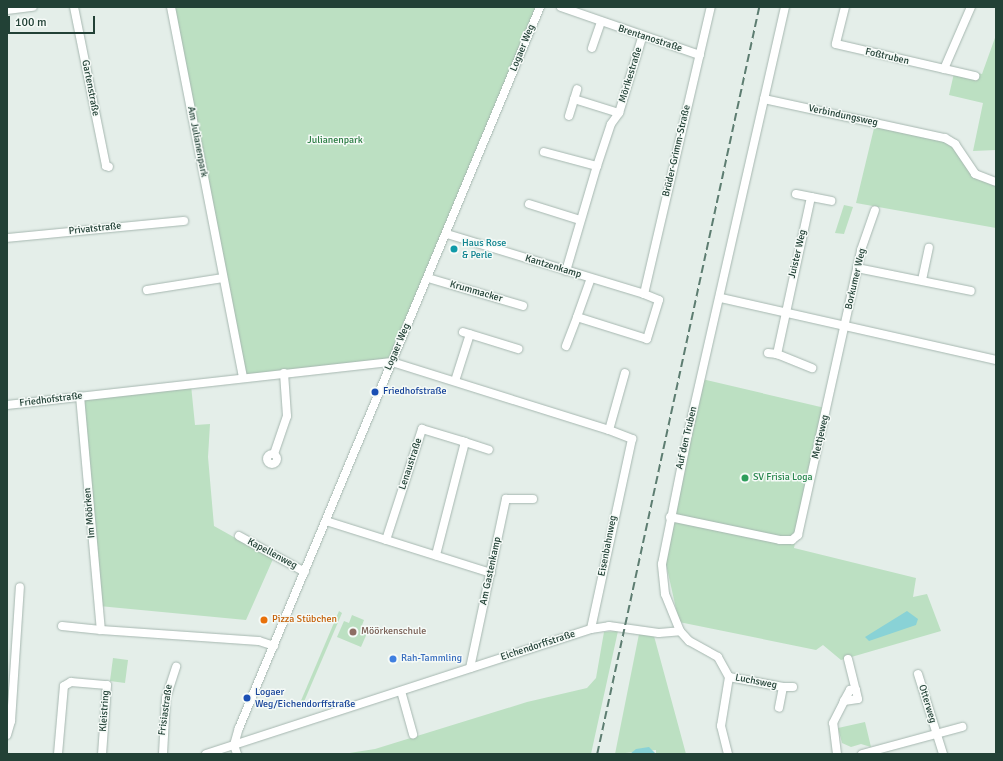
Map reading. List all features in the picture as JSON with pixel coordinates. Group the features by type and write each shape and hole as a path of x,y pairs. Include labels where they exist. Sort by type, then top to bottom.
{"street":[{"path":"7,10 33,7"},
{"name":"Gartenstraße","path":"74,7 106,166 110,167"},
{"name":"Am Julianenpark","path":"171,7 243,378"},
{"name":"Logaer Weg","path":"234,745 540,7"},
{"name":"Brentanostraße","path":"562,7 642,38 700,55"},
{"name":"Brüder-Grimm-Straße","path":"644,294 711,7"},
{"path":"764,100 785,7"},
{"name":"Foßtruben","path":"845,7 836,44 975,76"},
{"path":"944,70 970,7"},
{"path":"592,48 601,22"},
{"name":"Mörikestraße","path":"566,271 597,166 611,124 619,113 642,38"},
{"path":"569,116 577,89"},
{"name":"Mörikestraße","path":"574,99 619,113"},
{"name":"Verbindungsweg","path":"764,100 945,138 955,144 975,174 996,182"},
{"name":"Auf den Truben","path":"729,677 718,657 689,641 680,631 662,580 670,517 721,298 764,100"},
{"path":"544,152 597,166"},
{"path":"796,194 831,201"},
{"name":"Juister Weg","path":"777,354 785,311 811,197"},
{"path":"529,204 580,220"},
{"name":"Borkumer Weg","path":"846,326 857,268 875,210"},
{"name":"Privatstraße","path":"7,238 184,221"},
{"name":"Kantzenkamp","path":"447,234 644,294 659,300 647,339 577,316"},
{"path":"922,280 929,248"},
{"path":"857,268 971,291"},
{"path":"147,290 223,278"},
{"name":"Krummacker","path":"428,278 523,306"},
{"path":"566,346 591,278"},
{"path":"721,298 785,311 996,360"},
{"name":"Mettjeweg","path":"670,517 780,540 792,540 798,535 846,326"},
{"path":"455,381 466,333 518,348"},
{"path":"768,353 777,354 812,368"},
{"name":"Friedhofstraße","path":"7,405 392,362 609,430 632,439"},
{"path":"609,430 625,373"},
{"path":"274,454 287,416 284,374"},
{"name":"Im Möörken","path":"80,396 101,630"},
{"name":"Lenaustraße","path":"386,540 422,430 489,450"},
{"name":"Eisenbahnweg","path":"591,629 632,439"},
{"path":"436,555 465,442"},
{"name":"Am Gastenkamp","path":"470,668 506,499 533,499"},
{"path":"326,521 491,573"},
{"name":"Kapellenweg","path":"239,536 305,572"},
{"path":"7,735 11,721 20,587"},
{"path":"62,626 259,641 274,646"},
{"name":"Eichendorffstraße","path":"206,754 591,629 609,626 659,633 680,631"},
{"path":"844,754 837,754 832,728 844,701 858,699 848,659"},
{"name":"Frisiastraße","path":"163,754 166,698 176,667"},
{"name":"Otterweg","path":"918,674 943,754"},
{"path":"728,754 721,726 729,677"},
{"name":"Luchsweg","path":"729,677 783,687 793,687"},
{"name":"Kleistring","path":"58,754 64,686 71,682 107,685 102,754"},
{"name":"Luchsweg","path":"779,708 783,687"},
{"path":"401,691 413,734"},
{"path":"862,754 962,727"},
{"path":"234,745 237,754"}],"green space":[{"name":"Julianenpark","path":"173,7 537,7 388,360 244,375"},
{"path":"996,35 996,150 973,151 983,103 949,95 955,69 982,74"},
{"path":"875,124 945,138 975,174 996,182 996,228 856,203"},
{"path":"844,205 853,207 844,234 835,233"},
{"name":"SV Frisia Loga","path":"702,379 825,408 794,548 916,578 913,597 927,594 941,631 841,660 823,645 816,650 679,622 666,564"},
{"path":"191,385 195,425 210,424 208,457 214,526 273,559 246,620 99,606 84,398"},
{"path":"339,611 342,613 303,704 300,703"},
{"path":"352,615 364,620 361,628 368,631 361,647 337,637 344,621 349,623"},
{"path":"618,631 591,754 343,754 375,749 527,702 587,688 596,678 604,632"},
{"path":"639,634 654,636 686,754 656,754 656,750 615,754"},
{"path":"113,658 128,660 125,683 110,681"},
{"path":"865,722 871,747 861,744 851,747 842,743 838,728"}],"water":[{"path":"907,611 918,619 916,625 869,641 865,637"},
{"path":"649,747 656,754 630,754 636,749"}],"railway":[{"path":"597,754 759,7"}],"place":[{"name":"Haus Rose & Perle","path":"454,249"},
{"name":"Friedhofstraße","path":"375,392"},
{"name":"SV Frisia Loga","path":"745,478"},
{"name":"Pizza Stübchen","path":"264,620"},
{"name":"Möörkenschule","path":"353,632"},
{"name":"Rah-Tammling","path":"393,659"},
{"name":"Logaer Weg/Eichendorffstraße","path":"247,698"}]}
